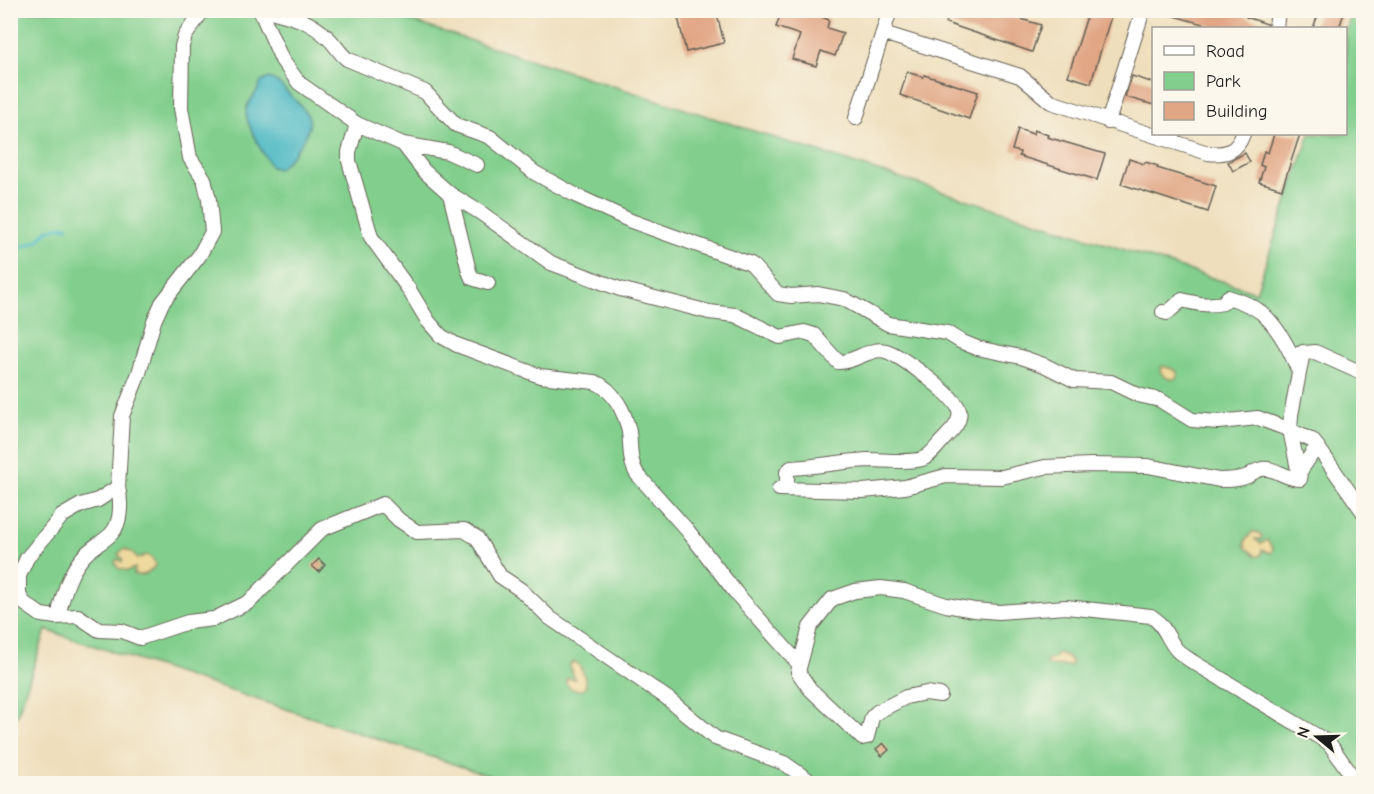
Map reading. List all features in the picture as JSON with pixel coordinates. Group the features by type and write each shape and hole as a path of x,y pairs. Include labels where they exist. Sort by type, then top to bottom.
{"street":[{"path":"203,10 185,36 182,46 181,108 190,158 204,179 209,200 212,232 199,256 162,303 122,416 118,487 121,499 114,532 83,556 71,574 61,603 99,630 122,631 140,638 188,622 214,619 249,602 322,529 383,504 399,520 417,532 464,530 477,538 500,576 521,590 550,618 667,698 715,738 784,764 814,783"},
{"path":"260,10 287,69 309,90 354,121 403,144 448,152 477,165"},
{"path":"267,10 294,16 314,26 333,42 341,55 424,92 456,124 490,137 535,173 577,196 632,220 751,264 778,294 791,296 818,294 844,299 888,324 947,333 977,348 1028,360 1074,380 1111,382 1138,395 1160,400 1192,420 1218,422 1258,418 1290,430 1315,443"},
{"path":"855,118 890,10"},
{"path":"1108,122 1143,10"},
{"path":"1276,27 1278,10"},
{"path":"883,33 1020,76 1051,102 1208,153 1223,155 1240,144 1243,135"},
{"path":"354,121 349,161 371,237 408,288 433,329 458,345 540,376 595,382 603,385 618,402 624,415 629,431 631,461 637,474 688,531 736,593 799,664"},
{"path":"403,144 424,171 450,194 551,263 620,289 709,312 735,315 780,337 804,332 814,335 838,362 878,350 888,352 941,387 954,399 959,409 960,418 956,425 927,457 919,460 867,460 791,468 787,472 783,489 863,491 905,487 946,476 1002,477 1045,467 1091,465 1148,466 1219,480 1236,480 1262,468 1299,479 1290,430 1299,374 1298,353 1262,313 1246,303 1228,297 1223,303 1201,306 1182,300 1167,313 1163,312"},
{"path":"450,194 469,271 472,278 488,283"},
{"path":"1298,353 1315,352 1364,374"},
{"path":"1291,415 1315,443 1364,513"},
{"path":"1299,472 1315,443"},
{"path":"78,616 40,615 32,610 24,603 20,595 20,576 27,558 62,516 81,505 98,500 118,487"},
{"path":"940,695 926,693 906,697 877,712 872,717 868,735 864,739 810,689 800,676 799,664 810,627 832,599 882,588 904,591 946,605 974,610 999,612 1066,607 1151,616 1164,628 1177,651 1329,742 1359,783"}],"green space":[{"path":"11,11 379,11 1256,292 1310,135 1347,135 1347,28 1352,11 1363,11 1363,783 511,783 46,630 17,716 11,714"}],"sand":[{"path":"1162,366 1175,370 1178,374 1176,378 1169,379 1163,375 1160,371"},
{"path":"1253,531 1262,535 1261,539 1255,539 1261,544 1267,540 1273,549 1271,553 1262,550 1260,556 1256,556 1245,547 1245,541"},
{"path":"124,549 133,553 137,559 146,555 151,557 156,565 141,575 134,574 135,568 127,571 118,568 115,562 117,559 121,562 123,560 118,554"},
{"path":"1058,653 1066,656 1072,662 1070,666 1047,665 1046,660 1053,659"},
{"path":"575,662 580,666 584,675 586,685 582,690 572,689 566,684 567,678 575,679 570,666"}],"water":[{"path":"269,78 278,83 301,106 308,115 310,124 300,145 278,169 271,167 263,154 250,128 246,112 261,82"}],"building":[{"path":"686,10 716,10 724,43 686,52 677,13"},
{"path":"782,10 824,10 822,17 829,20 827,28 843,33 835,56 821,51 816,66 792,59 800,35 776,27"},
{"path":"950,10 991,10 1041,25 1032,52 946,23"},
{"path":"1089,10 1105,10 1112,13 1091,83 1068,76"},
{"path":"1163,10 1248,10 1246,17 1267,24 1267,27 1213,27 1163,13"},
{"path":"1320,10 1345,10 1339,27 1313,27"},
{"path":"907,72 978,92 969,119 900,95"},
{"path":"1132,76 1152,82 1152,104 1125,97"},
{"path":"1018,129 1033,134 1034,130 1048,135 1047,137 1105,154 1097,180 1019,156 1020,152 1012,150"},
{"path":"1274,135 1300,135 1282,189 1259,182 1264,167 1260,165 1264,151 1268,153"},
{"path":"1245,153 1250,162 1233,171 1228,162"},
{"path":"1129,159 1158,166 1157,168 1216,186 1208,212 1121,184"},
{"path":"319,559 325,565 319,572 312,566"},
{"path":"883,743 889,750 882,756 876,749"}],"waterway":[{"path":"435,19 439,10"},
{"path":"10,257 16,250 39,240 47,231 67,227"}]}
